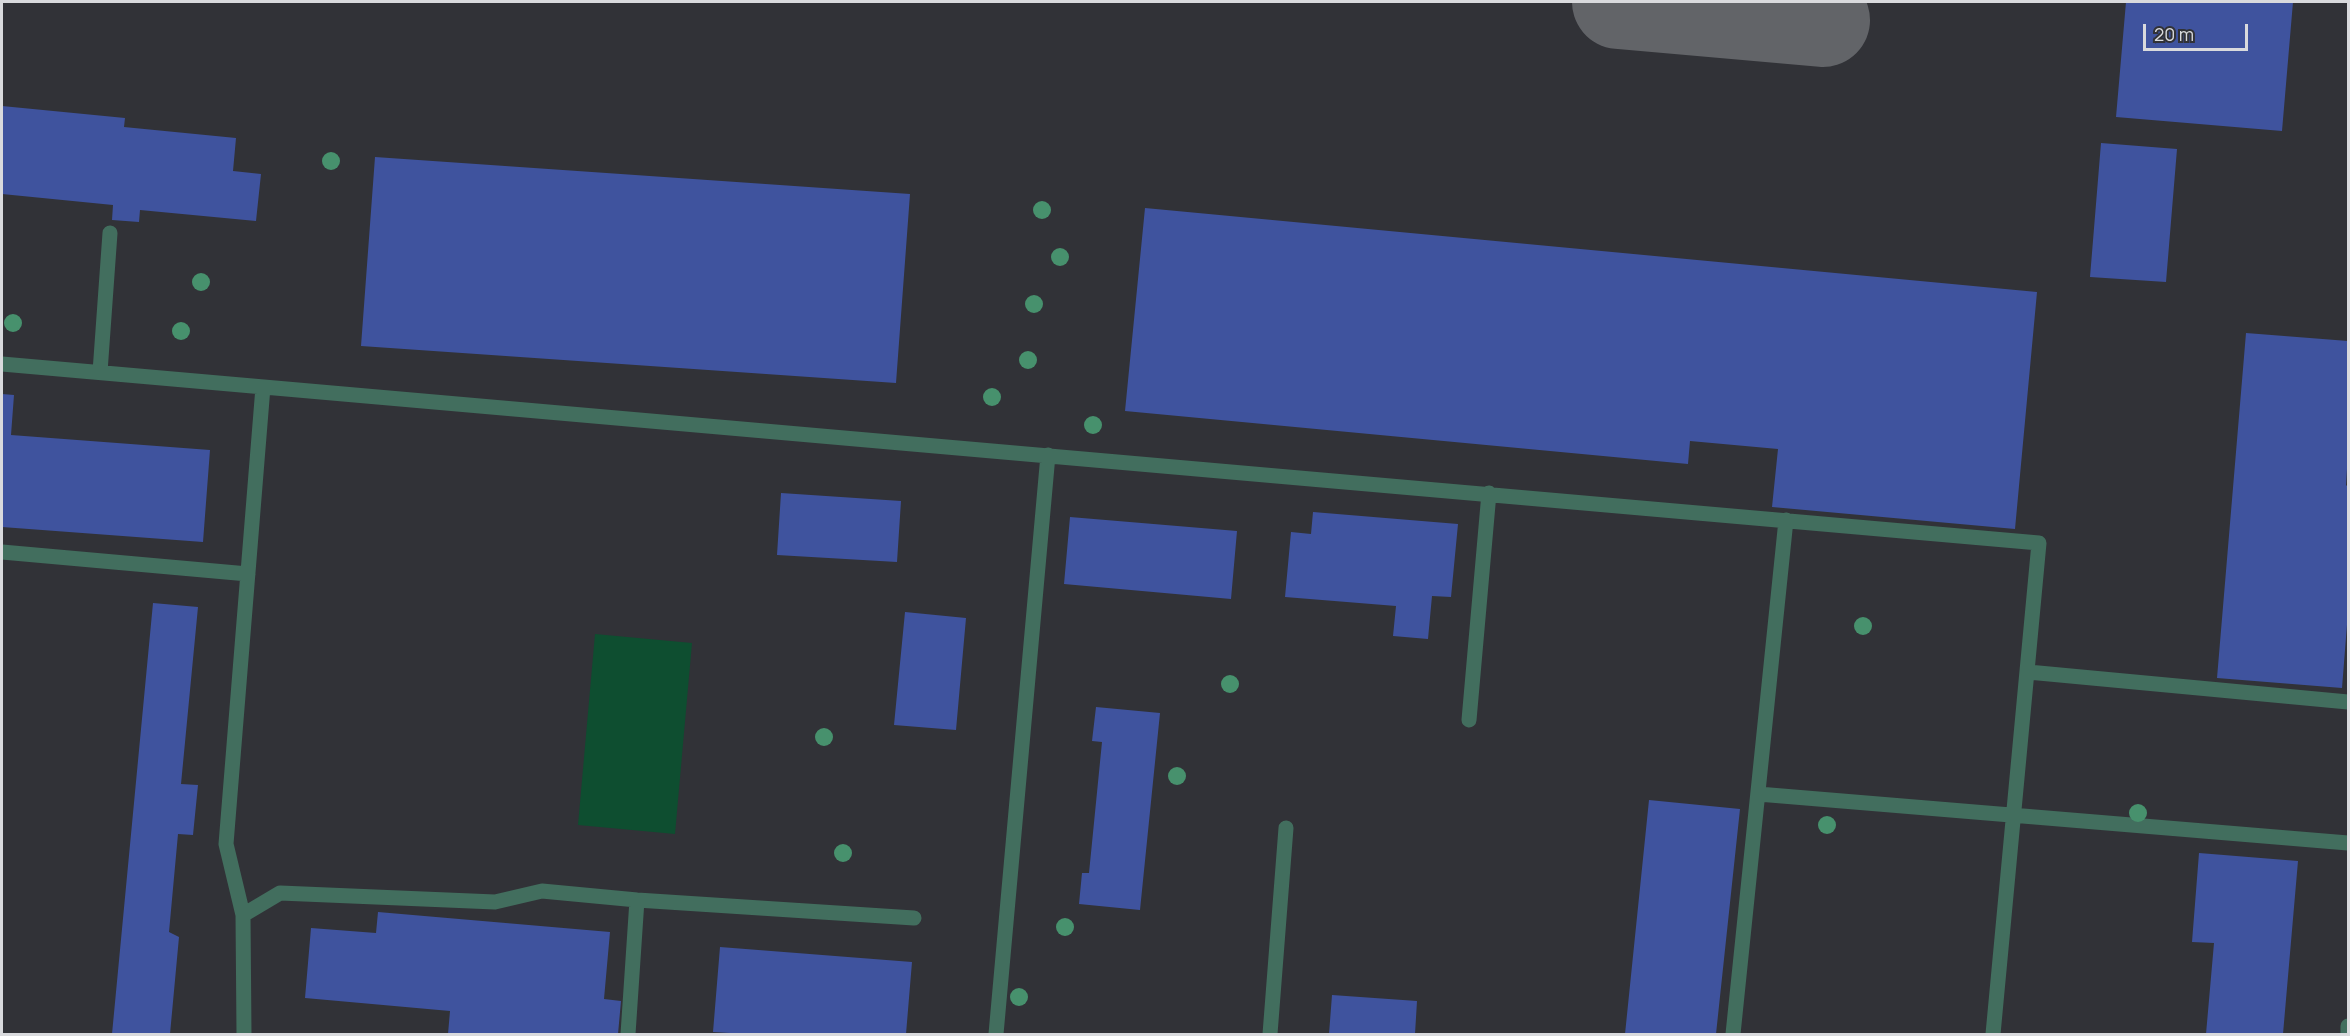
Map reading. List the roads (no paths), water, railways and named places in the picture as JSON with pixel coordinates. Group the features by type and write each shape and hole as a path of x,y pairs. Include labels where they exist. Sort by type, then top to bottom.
{"lane":[{"path":"100,372 111,233"},
{"path":"2,364 2039,543 1993,1035"},
{"path":"244,1035 243,915 226,844 263,387"},
{"path":"996,1035 1048,455"},
{"path":"1469,720 1489,494"},
{"path":"1733,1035 1786,520"},
{"path":"2,552 248,574"},
{"path":"2028,672 2349,702"},
{"path":"1758,794 2349,843"},
{"path":"1270,1035 1286,828"},
{"path":"243,915 280,893 495,902 543,891 637,900 914,918"},
{"path":"628,1035 637,900"},
{"path":"2348,1035 2349,1026"}]}
